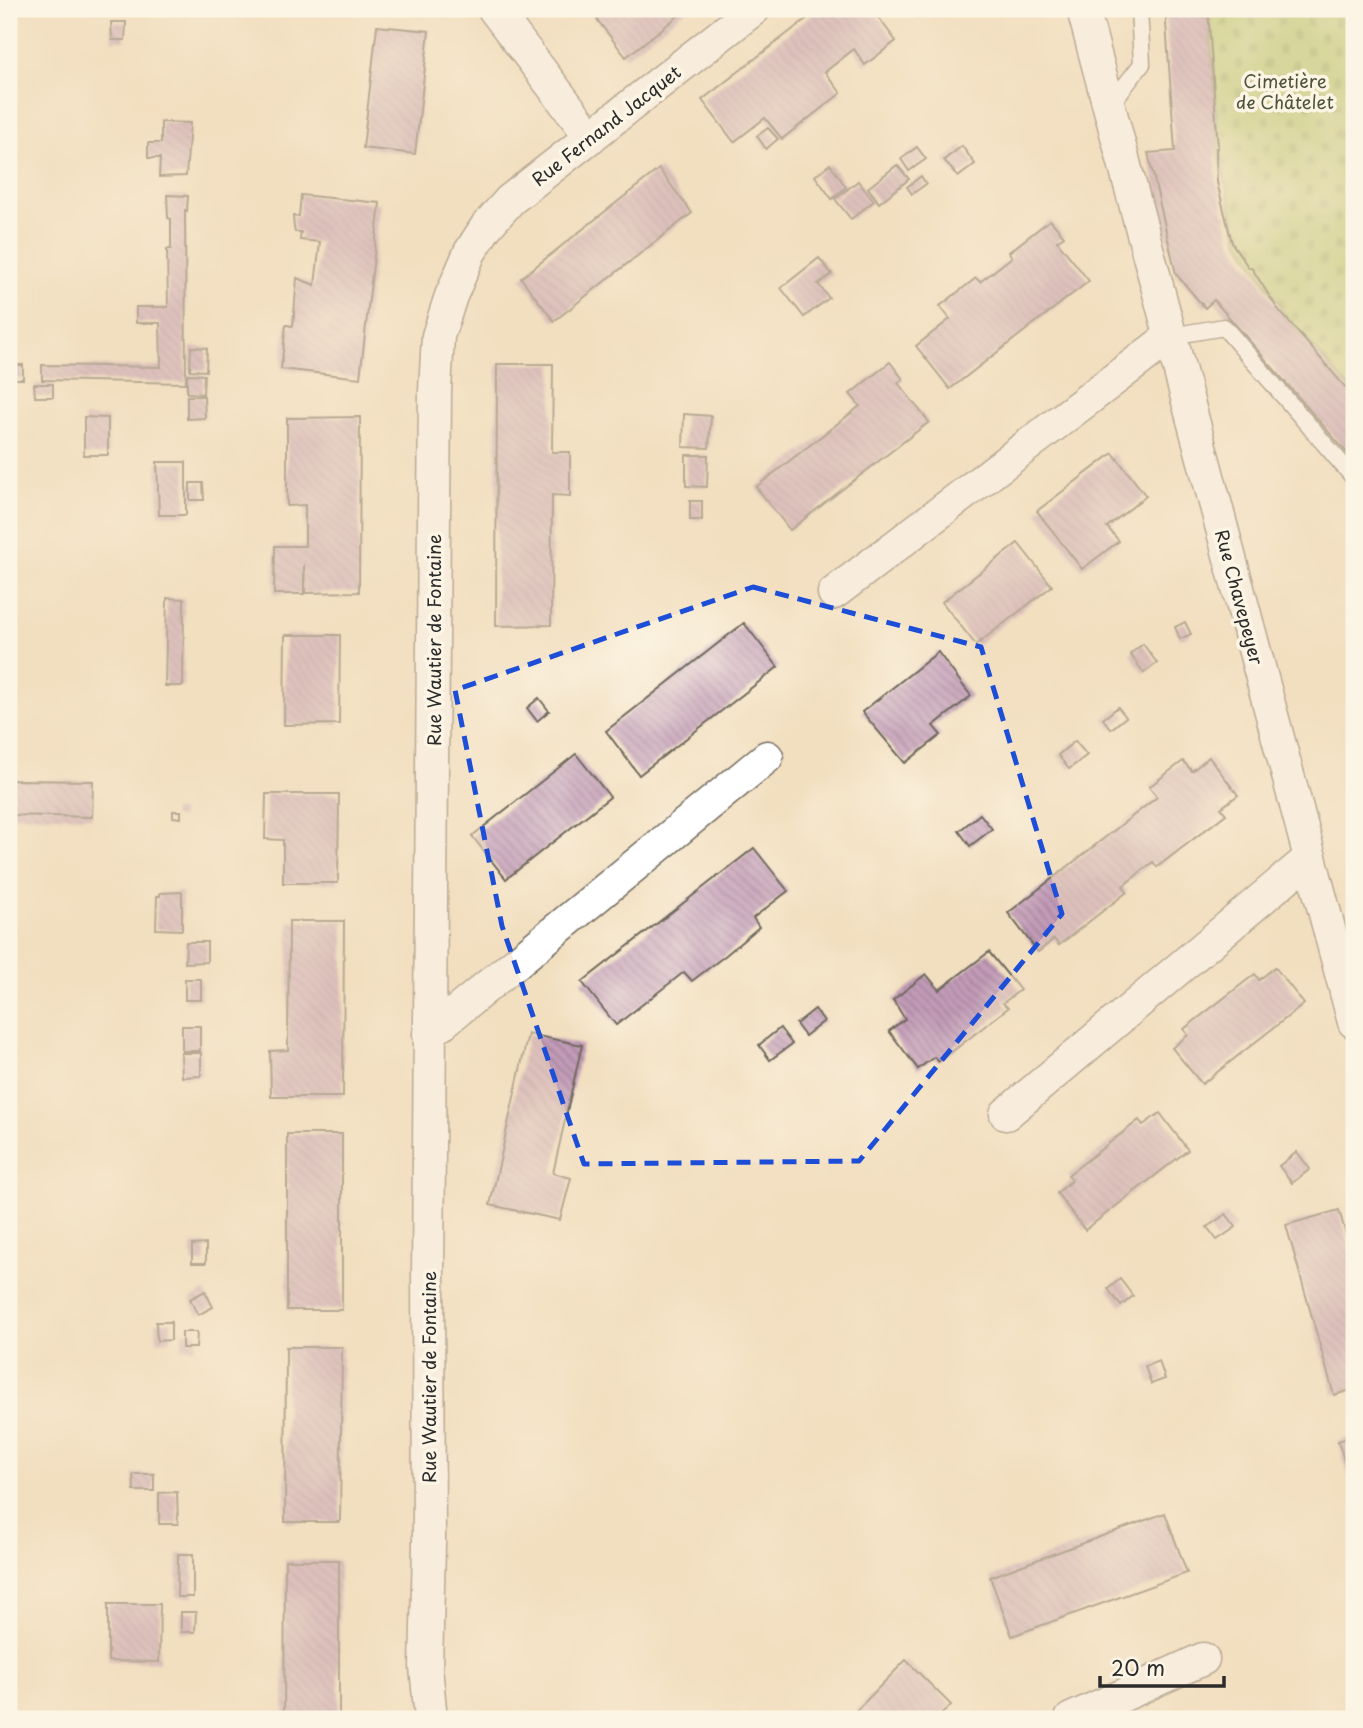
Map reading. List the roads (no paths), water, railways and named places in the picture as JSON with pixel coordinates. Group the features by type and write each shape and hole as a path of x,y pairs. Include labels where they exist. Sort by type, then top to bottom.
{"street":[{"path":"494,9 591,137"},
{"name":"Rue Fernand Jacquet","path":"470,252 486,227 510,200 754,9"},
{"name":"Rue Chavepeyer","path":"1083,9 1310,858 1347,969 1354,1022"},
{"name":"Rue Wautier de Fontaine","path":"431,1719 426,1667 433,751 431,634 435,391 438,336 470,252"},
{"path":"834,593 1171,336"},
{"path":"429,1034 767,757"},
{"path":"1006,1114 1310,858"},
{"path":"1071,1719 1203,1659"}],"lane":[{"path":"1109,106 1142,64 1139,9"},
{"path":"1171,336 1224,327 1354,478"}],"park label":[{"name":"Cimetière de Châtelet","path":"1285,90"}]}
